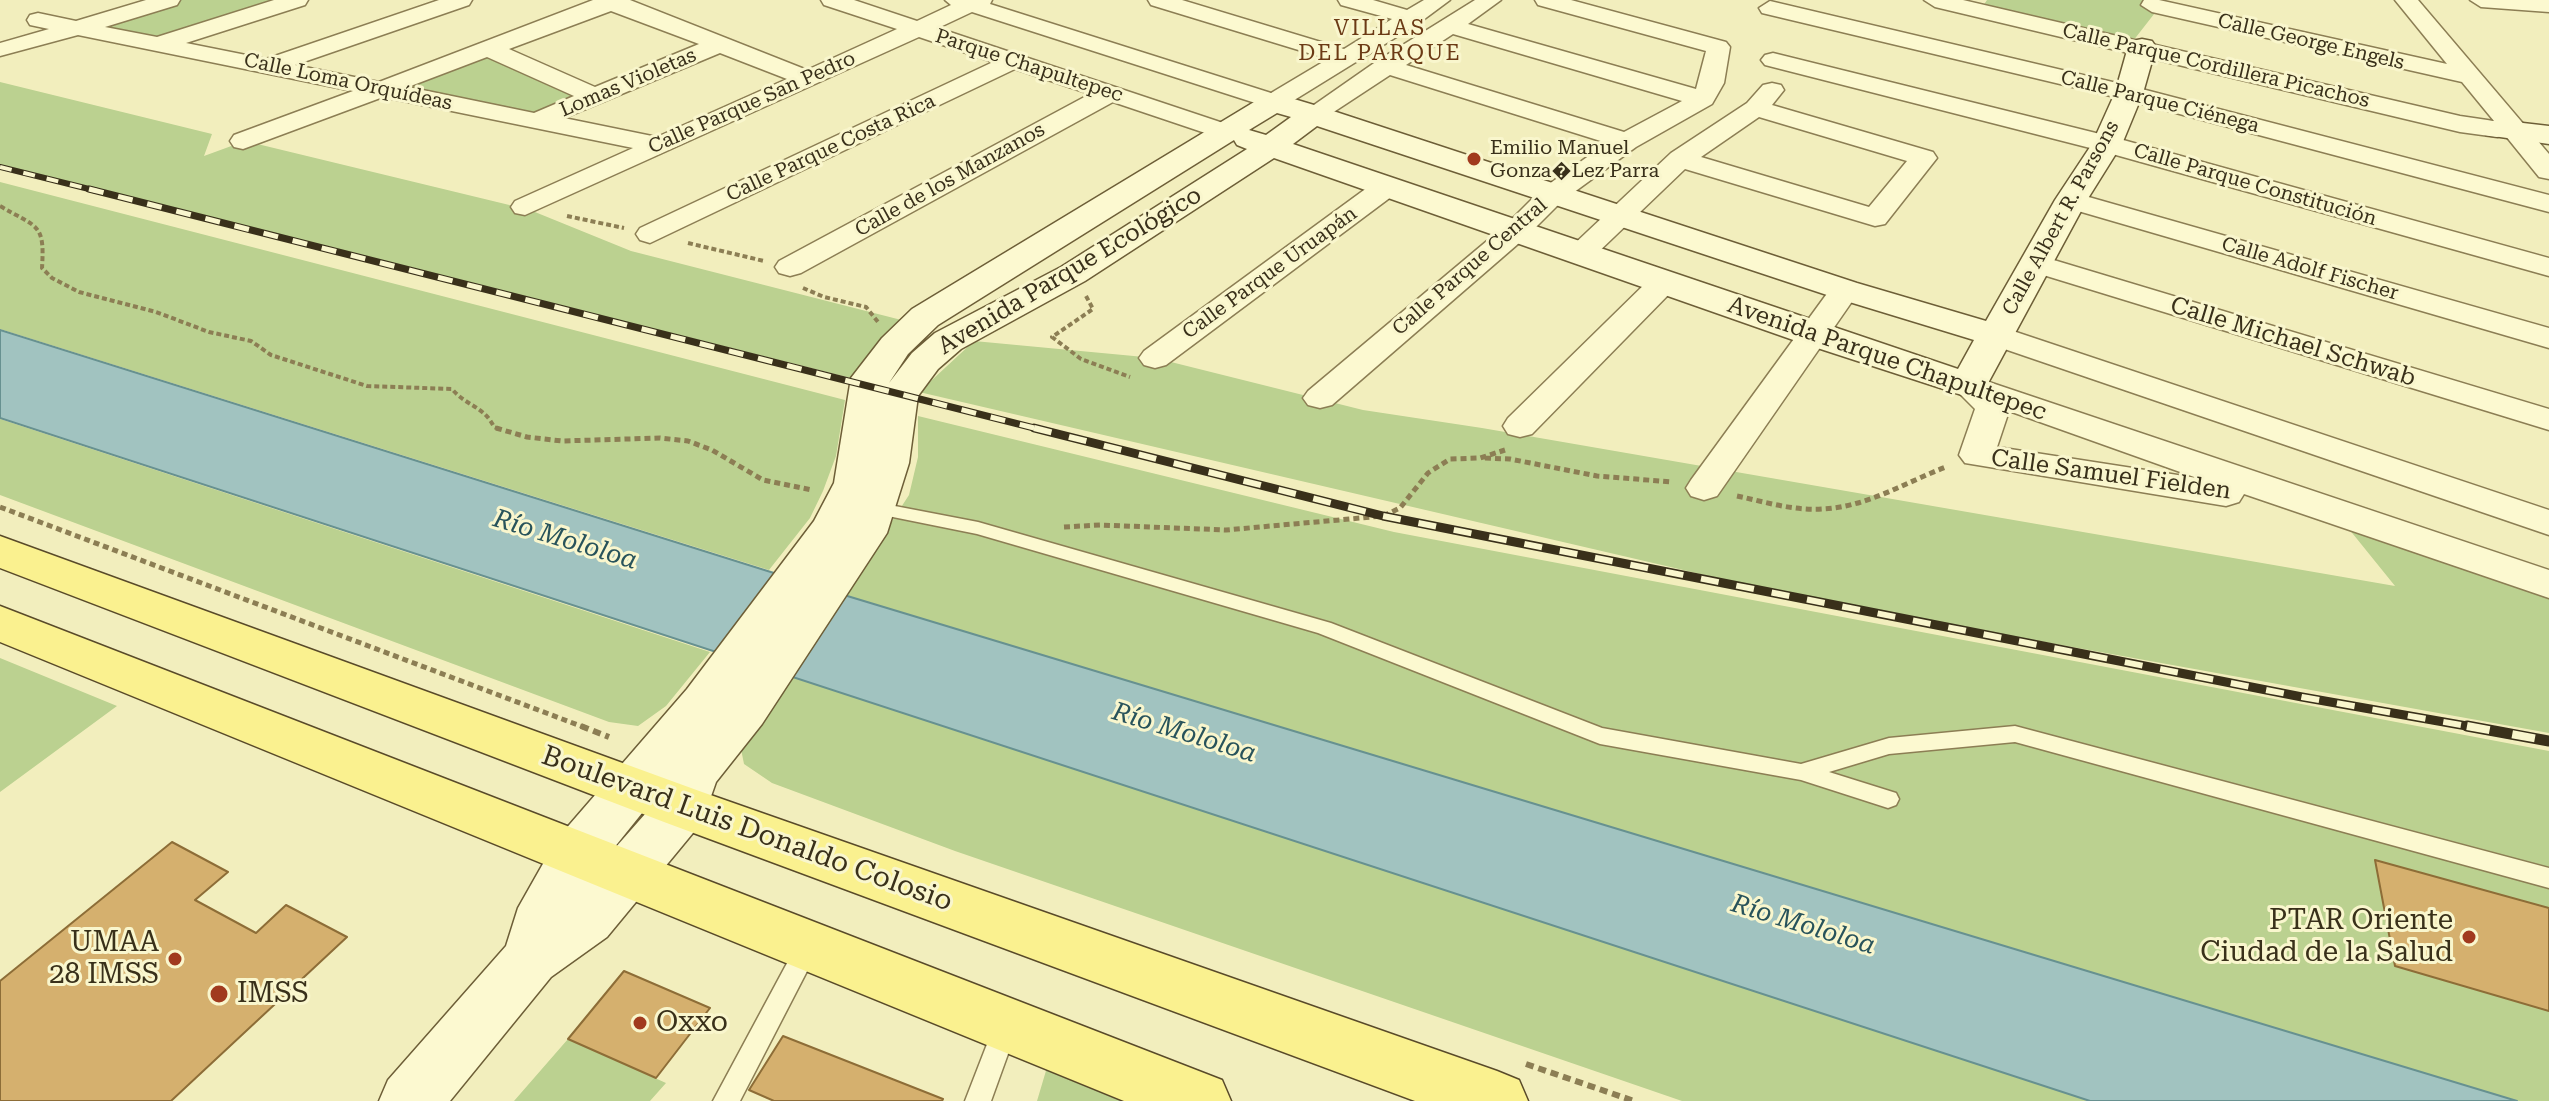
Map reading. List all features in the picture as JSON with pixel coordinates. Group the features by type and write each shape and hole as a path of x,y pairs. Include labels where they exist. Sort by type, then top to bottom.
{"main road":[{"name":"Boulevard Luis Donaldo Colosio","path":"0,551 657,785 1506,1080"},
{"path":"0,623 1200,1101"}],"street":[{"name":"Calle Loma Orquídeas","path":"69,0 38,20 657,145"},
{"path":"3,50 169,0"},
{"path":"159,43 297,0"},
{"path":"271,65 461,0"},
{"name":"Parque Chapultepec","path":"832,0 1226,132"},
{"path":"1159,0 1347,57"},
{"path":"1349,0 1411,18"},
{"name":"Avenida Parque Ecológico","path":"855,517 855,483 870,378 925,317 1439,0"},
{"name":"Avenida Parque Ecológico","path":"531,959 546,908 576,855 657,785 693,774 725,706 855,517 888,463 899,395 925,361 948,341 1073,274 1270,147 1385,66 1490,0"},
{"path":"1451,26 1703,99 1712,83 1718,47 1546,0"},
{"name":"Calle Parque Cordillera Picachos","path":"1935,0 2460,124 2506,130"},
{"path":"2406,0 2471,77 2506,130 2549,171"},
{"path":"2481,0 2542,4"},
{"path":"243,141 612,1 807,78"},
{"name":"Parque Chapultepec","path":"969,2 1274,102"},
{"name":"Calle Parque San Pedro","path":"525,207 917,29 969,2"},
{"name":"Calle Albert R. Parsons","path":"1968,385 2071,200 2107,144 2129,93 2153,3"},
{"name":"Calle George Engels","path":"2153,3 2471,77"},
{"path":"1581,253 1680,159 1756,108 1772,90 1770,4"},
{"name":"Calle Parque Ciénega","path":"1770,4 2129,93 2549,204"},
{"name":"Lomas Violetas","path":"536,121 720,44"},
{"path":"488,49 597,97"},
{"name":"Calle Parque Constitución","path":"1773,60 2107,144 2549,267"},
{"name":"Calle Parque Costa Rica","path":"650,234 1011,62"},
{"path":"1385,66 1627,141"},
{"name":"Calle de los Manzanos","path":"790,267 1111,93"},
{"name":"Calle Parque Central","path":"1320,398 1516,231 1552,195 1627,141 1703,99"},
{"name":"Avenida Parque Chapultepec","path":"1274,102 1845,290 1995,335 2549,523"},
{"path":"1680,159 1875,218 1924,158 1756,108"},
{"path":"2506,130 2549,135"},
{"name":"Avenida Parque Chapultepec","path":"1226,132 2549,584"},
{"name":"Calle Parque Uruapán","path":"1155,358 1385,188"},
{"name":"Calle Adolf Fischer","path":"2071,200 2549,338"},
{"name":"Calle Michael Schwab","path":"2037,264 2549,420"},
{"path":"1520,426 1664,282"},
{"path":"1704,488 1845,290"},
{"path":"904,337 948,341"},
{"name":"Calle Samuel Fielden","path":"1968,385 1993,407 1977,455 2225,494 2282,495"},
{"name":"Avenida Parque Ecológico","path":"531,959 587,920 626,873 657,785"},
{"path":"410,1101 531,959"}],"lane":[{"path":"855,517 978,528 1324,628 1600,736 1801,772 1888,799"},
{"path":"1801,772 1889,746 2015,734 2549,878"},
{"path":"726,1101 810,944"},
{"path":"978,1101 1006,1026"}],"path":[{"path":"0,206 39,229 44,238 42,268 49,277 74,289 158,313 206,331 247,338 263,345 271,355 367,386 452,389 461,400 488,414 494,427 513,436 540,441 659,438 688,441 712,449 748,473 770,483 823,491 855,517"},
{"path":"525,207 790,267 789,277 808,292 866,307 904,337"},
{"path":"1073,274 1093,309 1052,337 1081,359 1141,380 1155,358"},
{"path":"1059,528 1100,525 1226,530 1383,516 1400,508 1428,473 1450,459 1480,458 1505,451 1520,426"},
{"path":"0,507 591,728 657,785"},
{"path":"1506,1080 1634,1101"}],"green space":[{"path":"171,0 295,0 160,43 85,26"},
{"path":"1987,0 2165,0 2133,41 1983,6"},
{"path":"491,54 585,96 537,117 404,87"},
{"path":"0,82 212,134 204,156 245,141 530,210 631,251 921,325 863,381 0,166"},
{"path":"0,182 845,400 836,456 810,518 769,570 0,329"},
{"path":"974,341 1155,358 1363,410 2395,586 2336,513 2549,587 2549,733 1812,600 919,392"},
{"path":"918,416 1394,532 2549,751 2549,1101 2517,1101 844,595 909,495 918,457"},
{"path":"0,419 710,652 666,706 638,726 609,722 0,495"},
{"path":"0,658 117,706 0,792"},
{"path":"781,673 2090,1101 1682,1101 955,851 772,783 744,764 740,744"},
{"path":"568,1039 666,1083 650,1101 514,1101"},
{"path":"1048,1064 1140,1101 1037,1101"}],"water":[{"name":"Río Mololoa","path":"0,330 844,595 2517,1101 2090,1101 0,418"}],"building":[{"name":"UMAA 28 IMSS","path":"172,842 228,872 195,900 256,933 286,905 347,937 171,1101 0,1101 0,981"},
{"name":"PTAR Oriente Ciudad de la Salud","path":"2375,860 2549,908 2549,1011 2395,966"},
{"name":"Oxxo","path":"624,971 710,1008 656,1078 568,1039"},
{"path":"783,1036 943,1099 774,1101 749,1090"}],"railway":[{"path":"0,167 93,190"},
{"path":"93,190 97,191"},
{"path":"93,190 1042,430"},
{"path":"1034,428 1383,516 2302,697 2476,728"},
{"path":"2467,726 2476,728"},
{"path":"2476,728 2549,741"}],"place":[{"name":"Emilio Manuel Gonza�Lez Parra","path":"1474,159"},
{"name":"PTAR Oriente Ciudad de la Salud","path":"2469,937"},
{"name":"UMAA 28 IMSS","path":"175,959"},
{"name":"IMSS","path":"219,994"},
{"name":"Oxxo","path":"640,1023"}],"district":[{"name":"VILLAS DEL PARQUE","path":"1380,42"}]}
